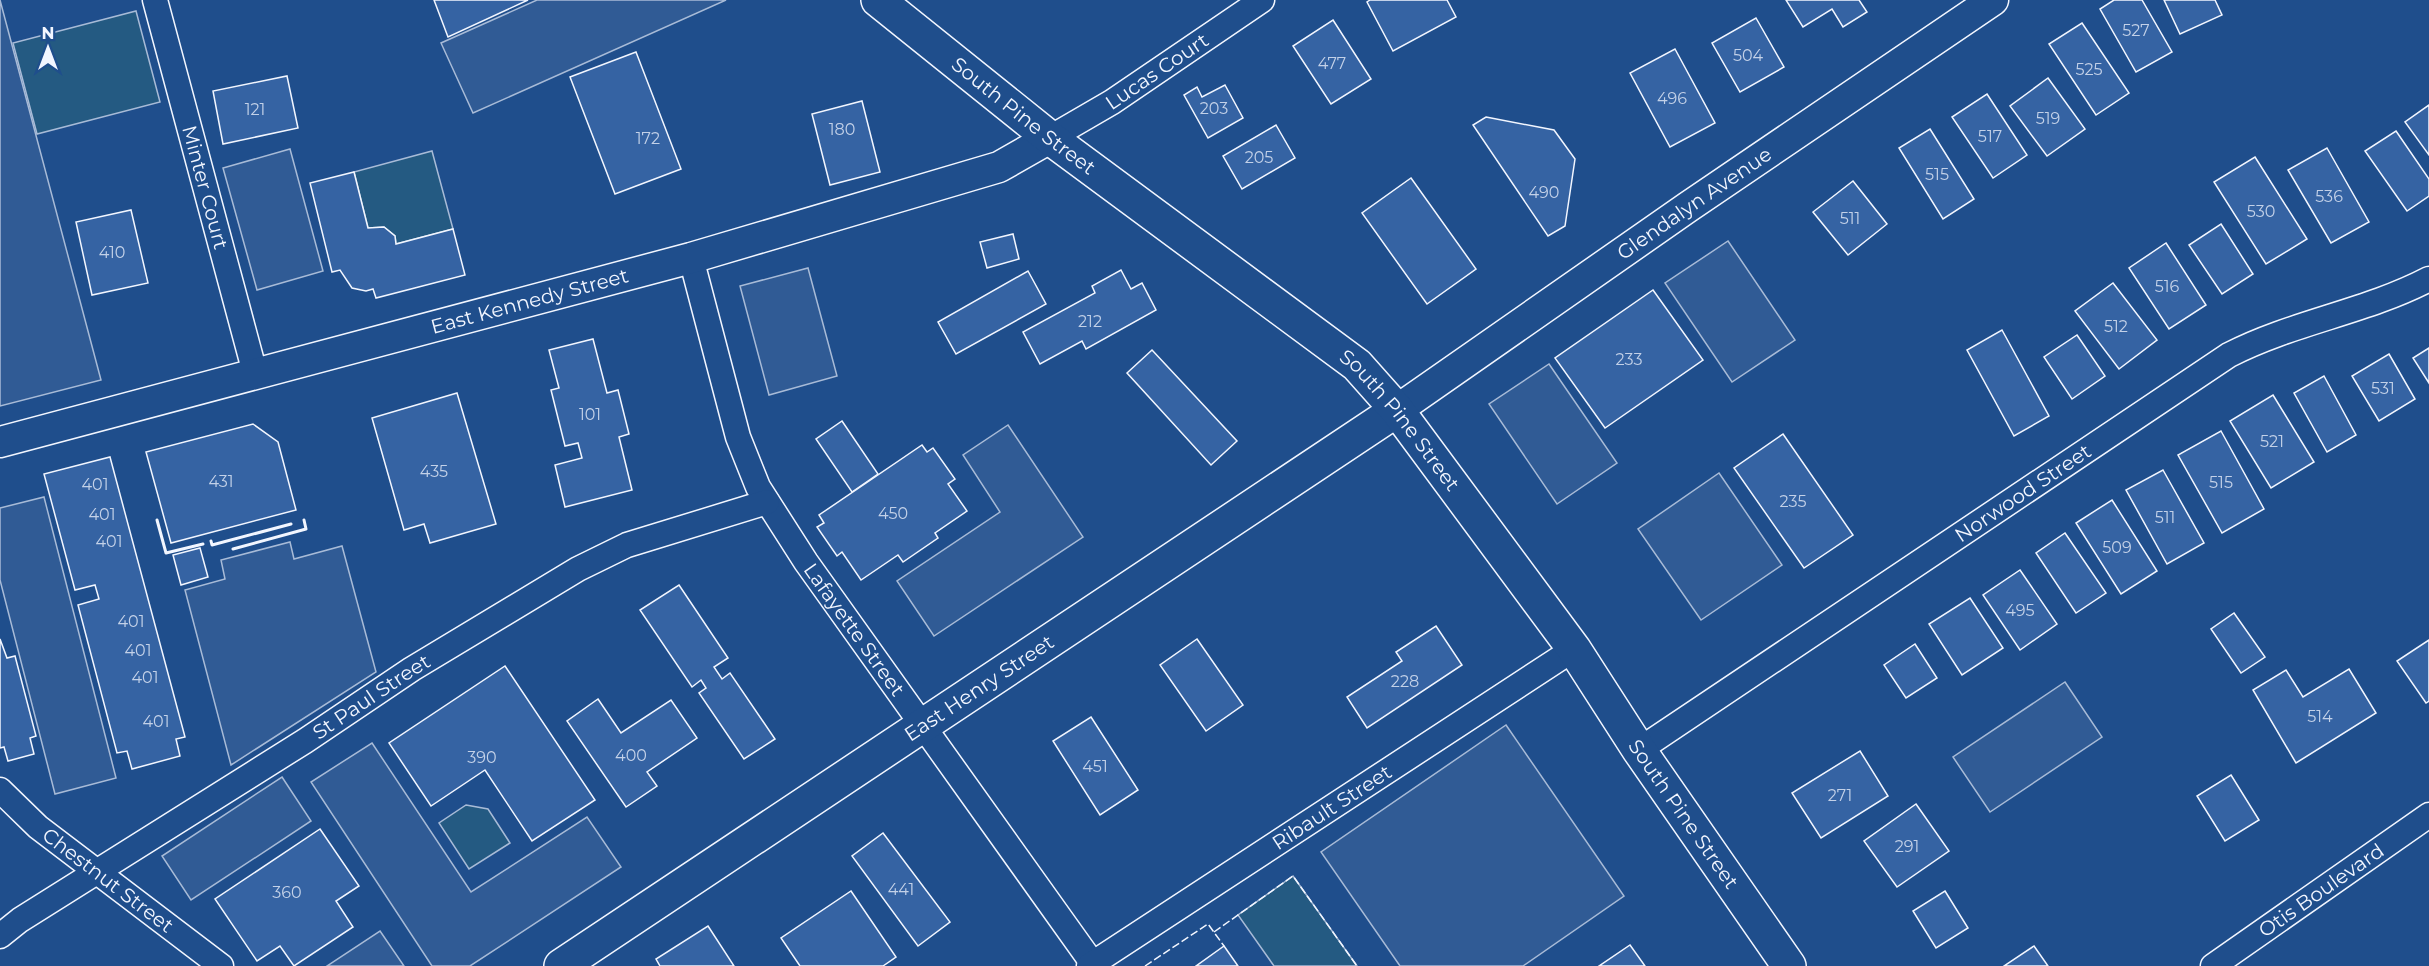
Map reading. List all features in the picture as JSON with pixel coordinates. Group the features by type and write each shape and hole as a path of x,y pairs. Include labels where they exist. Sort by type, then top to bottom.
{"main road":[{"name":"South Pine Street","path":"878,0 1050,138 1357,365 1397,410 1574,649 1639,750 1789,966"},
{"name":"East Henry Street","path":"561,966 1397,410"}],"street":[{"name":"Minter Court","path":"156,0 255,373"},
{"name":"Lucas Court","path":"1050,138 1112,102 1262,0"},
{"name":"Glendalyn Avenue","path":"1397,410 1688,207 1993,0"},
{"name":"East Kennedy Street","path":"0,442 691,258 999,167 1050,138"},
{"name":"Lafayette Street","path":"691,258 738,437 766,502 1091,965"},
{"name":"Norwood Street","path":"1639,750 2229,355 2277,332 2400,292 2429,279"},
{"name":"St Paul Street","path":"0,936 20,920 305,741 412,669 578,569 627,544 766,502"},
{"name":"Ribault Street","path":"1091,965 1574,649"},
{"name":"Chestnut Street","path":"0,789 38,827 221,966"},
{"name":"Otis Boulevard","path":"2213,966 2429,815"}],"shaded area":[{"path":"0,0 101,380 0,406"},
{"path":"537,0 726,0 473,113 441,43"},
{"path":"136,11 160,102 37,134 13,43"},
{"path":"290,149 323,271 257,290 223,168"},
{"path":"432,151 453,229 396,244 395,236 384,227 368,228 354,172"},
{"path":"1728,241 1795,340 1732,382 1665,283"},
{"path":"808,268 837,376 769,395 740,286"},
{"path":"1549,364 1617,463 1557,504 1489,404"},
{"path":"1008,425 1083,537 934,636 897,581 1000,512 963,455"},
{"path":"1719,473 1782,565 1701,620 1638,529"},
{"path":"44,497 116,778 55,794 0,580 0,508"},
{"path":"290,542 294,559 342,546 376,672 231,765 185,590 225,579 221,560"},
{"path":"2065,682 2102,737 1990,812 1953,757"},
{"path":"1506,725 1624,896 1523,966 1400,966 1321,852"},
{"path":"372,743 471,892 587,817 621,867 470,966 432,966 311,782"},
{"path":"282,777 311,821 191,900 162,856"},
{"path":"466,805 488,809 510,843 469,869 439,823"},
{"path":"1293,876 1357,966 1274,966 1238,915"},
{"path":"380,931 404,966 327,966"}],"building":[{"path":"434,0 528,0 448,37"},
{"path":"1370,0 1447,0 1456,17 1393,51 1367,2"},
{"path":"1786,0 1859,0 1867,12 1843,27 1832,9 1803,27"},
{"path":"2114,0 2142,0 2172,52 2136,72 2100,9"},
{"path":"2164,0 2215,0 2222,15 2180,34"},
{"path":"1756,18 1784,67 1740,92 1712,43"},
{"path":"1333,20 1371,79 1331,104 1293,46"},
{"path":"2082,23 2129,93 2096,115 2049,44"},
{"path":"1675,49 1715,123 1670,147 1630,73"},
{"path":"636,52 681,169 615,194 570,77"},
{"path":"287,76 298,128 223,144 213,91"},
{"path":"2048,78 2085,129 2047,156 2010,106"},
{"path":"1225,85 1243,118 1208,138 1184,95 1197,87 1202,97"},
{"path":"1987,94 2027,155 1993,178 1952,117"},
{"path":"862,101 880,172 830,185 812,114"},
{"path":"2429,105 2429,155 2405,122"},
{"path":"1486,117 1554,130 1575,159 1565,226 1548,236 1473,125"},
{"path":"1276,125 1295,158 1242,189 1223,156"},
{"path":"1930,129 1974,199 1943,219 1899,148"},
{"path":"2396,131 2429,179 2429,196 2407,211 2365,151"},
{"path":"2327,148 2369,222 2331,243 2288,170"},
{"path":"2255,157 2307,239 2266,264 2214,182"},
{"path":"354,172 368,228 384,227 395,236 396,244 453,229 465,275 376,298 373,289 366,291 352,288 340,270 332,272 310,183"},
{"path":"1411,178 1476,269 1427,304 1362,213"},
{"path":"1853,181 1887,224 1848,255 1813,212"},
{"path":"131,210 148,283 92,295 76,222"},
{"path":"2221,224 2253,274 2222,294 2189,245"},
{"path":"1013,234 1019,259 987,268 980,242"},
{"path":"2166,243 2206,305 2169,329 2129,268"},
{"path":"1121,270 1131,289 1142,283 1156,310 1086,349 1082,341 1040,364 1023,332 1095,293 1092,286"},
{"path":"1028,271 1046,304 956,354 938,322"},
{"path":"2113,283 2157,340 2119,369 2075,311"},
{"path":"1653,290 1703,360 1605,428 1555,358"},
{"path":"2002,330 2049,416 2014,436 1967,350"},
{"path":"2077,335 2105,376 2072,399 2044,357"},
{"path":"593,339 607,393 618,390 629,434 619,437 632,490 565,507 555,465 582,458 578,443 565,446 551,390 559,388 549,350"},
{"path":"2429,348 2429,383 2413,358"},
{"path":"1152,350 1237,441 1211,465 1127,373"},
{"path":"2389,354 2415,399 2379,421 2352,376"},
{"path":"2324,376 2356,435 2327,452 2294,393"},
{"path":"457,393 496,524 430,543 424,524 404,530 372,418"},
{"path":"2273,395 2314,462 2271,488 2230,421"},
{"path":"842,421 878,474 852,492 816,439"},
{"path":"253,424 278,442 296,510 171,543 146,452"},
{"path":"2221,431 2264,509 2222,533 2178,455"},
{"path":"1783,434 1853,535 1804,568 1734,468"},
{"path":"922,445 927,452 933,448 955,479 948,484 967,511 935,533 938,538 903,562 898,555 861,580 842,552 837,556 817,527 824,523 819,515"},
{"path":"110,457 185,737 176,739 180,756 132,769 127,751 117,753 78,605 99,599 95,585 75,590 44,474"},
{"path":"2163,470 2204,543 2167,564 2126,490"},
{"path":"2112,500 2157,571 2121,594 2076,523"},
{"path":"2065,533 2106,593 2076,613 2036,553"},
{"path":"200,548 208,577 181,585 173,555"},
{"path":"2020,570 2057,624 2020,650 1983,595"},
{"path":"679,585 728,658 714,667 722,679 730,673 775,739 744,759 699,693 706,688 701,680 692,687 640,610"},
{"path":"1970,598 2003,648 1962,675 1929,624"},
{"path":"2234,613 2265,657 2241,673 2211,629"},
{"path":"1436,626 1462,665 1367,728 1347,697 1402,661 1396,652"},
{"path":"0,639 7,658 15,656 36,736 30,738 34,754 8,761 4,747 0,748"},
{"path":"1197,639 1243,705 1206,731 1160,665"},
{"path":"2429,640 2429,701 2426,703 2397,661"},
{"path":"1915,644 1937,678 1906,698 1884,665"},
{"path":"505,666 595,800 532,841 485,770 431,806 389,743"},
{"path":"2349,669 2376,713 2296,763 2253,690 2286,670 2303,697"},
{"path":"598,699 621,733 671,700 697,738 647,772 657,786 626,807 567,721"},
{"path":"1091,717 1138,790 1100,815 1053,741"},
{"path":"1860,751 1888,796 1821,838 1792,793"},
{"path":"2231,775 2259,820 2225,841 2197,796"},
{"path":"1916,804 1949,851 1897,887 1864,841"},
{"path":"320,829 359,886 336,901 353,927 294,966 280,946 257,961 215,899"},
{"path":"883,833 950,922 918,946 852,856"},
{"path":"851,891 896,957 883,966 800,966 781,938"},
{"path":"1945,891 1968,928 1936,948 1913,911"},
{"path":"708,926 734,966 660,966 656,959"},
{"path":"1630,945 1645,966 1599,966"},
{"path":"1224,946 1238,966 1196,966"},
{"path":"2034,946 2048,966 2004,966"}],"fence":[{"path":"1214,932 1293,876 1357,966"},
{"path":"1145,966 1208,924 1224,946"}],"wall":[{"path":"157,520 166,553 203,544"},
{"path":"233,549 306,529 304,520"},
{"path":"211,541 212,545 291,524"}]}
